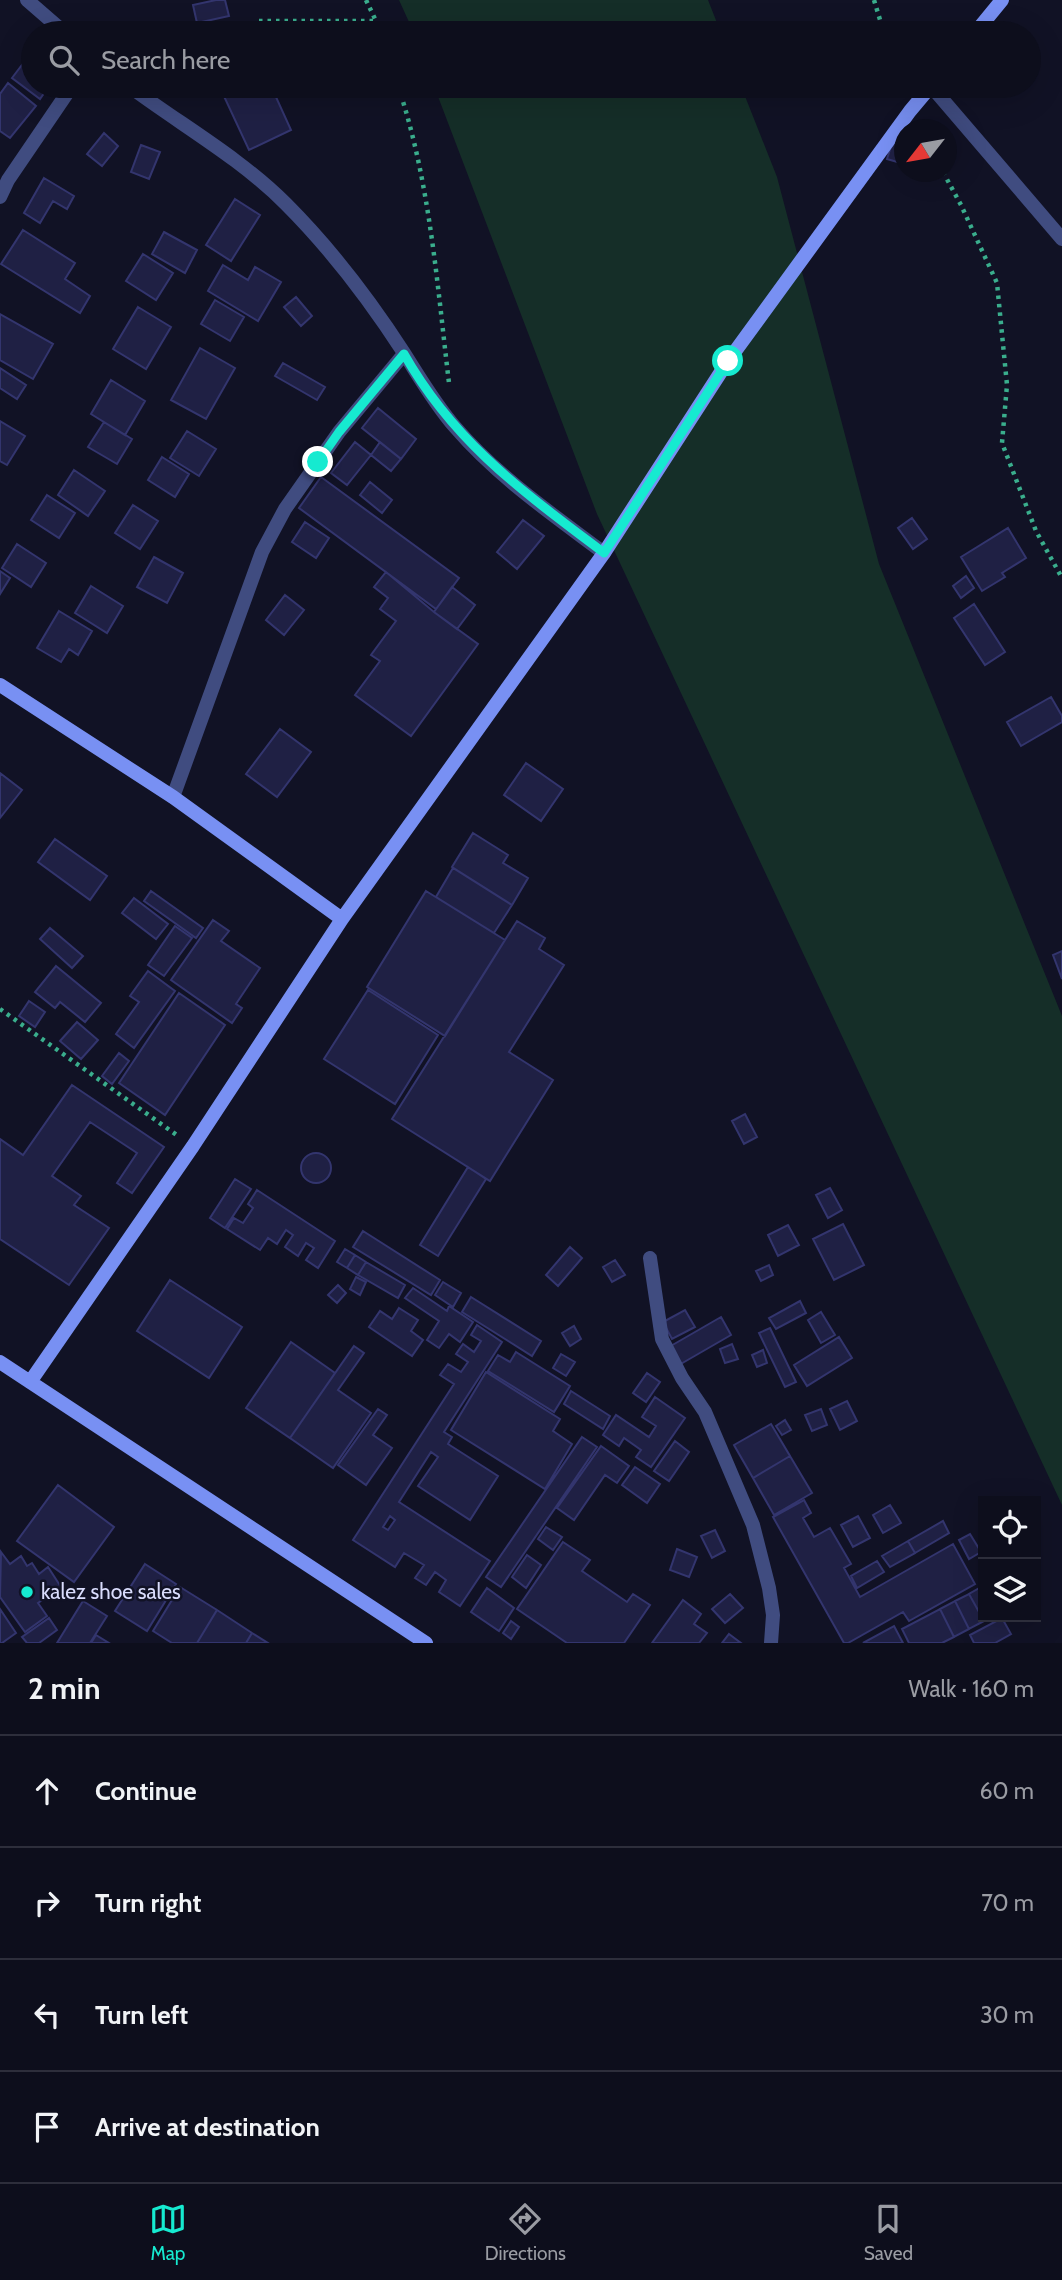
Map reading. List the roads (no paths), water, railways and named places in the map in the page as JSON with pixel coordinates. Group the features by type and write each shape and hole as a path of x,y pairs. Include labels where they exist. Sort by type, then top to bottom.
{"main road":[{"path":"985,21 1002,0"},
{"path":"30,1382 193,1146 342,919 604,553 728,361 921,98"},
{"path":"0,685 173,797 342,919"},
{"path":"0,1362 426,1643"}],"street":[{"path":"27,0 51,21"},
{"path":"0,197 8,180 64,98"},
{"path":"146,98 234,160 285,203 348,271 419,380 454,426 511,483 604,553"},
{"path":"941,98 1062,239"},
{"path":"173,797 262,552 285,509 339,432 404,354"},
{"path":"650,1258 662,1339 682,1378 705,1412 753,1525 769,1588 773,1615 771,1643"}],"place":[{"name":"kalez shoe sales","path":"27,1592"}]}
